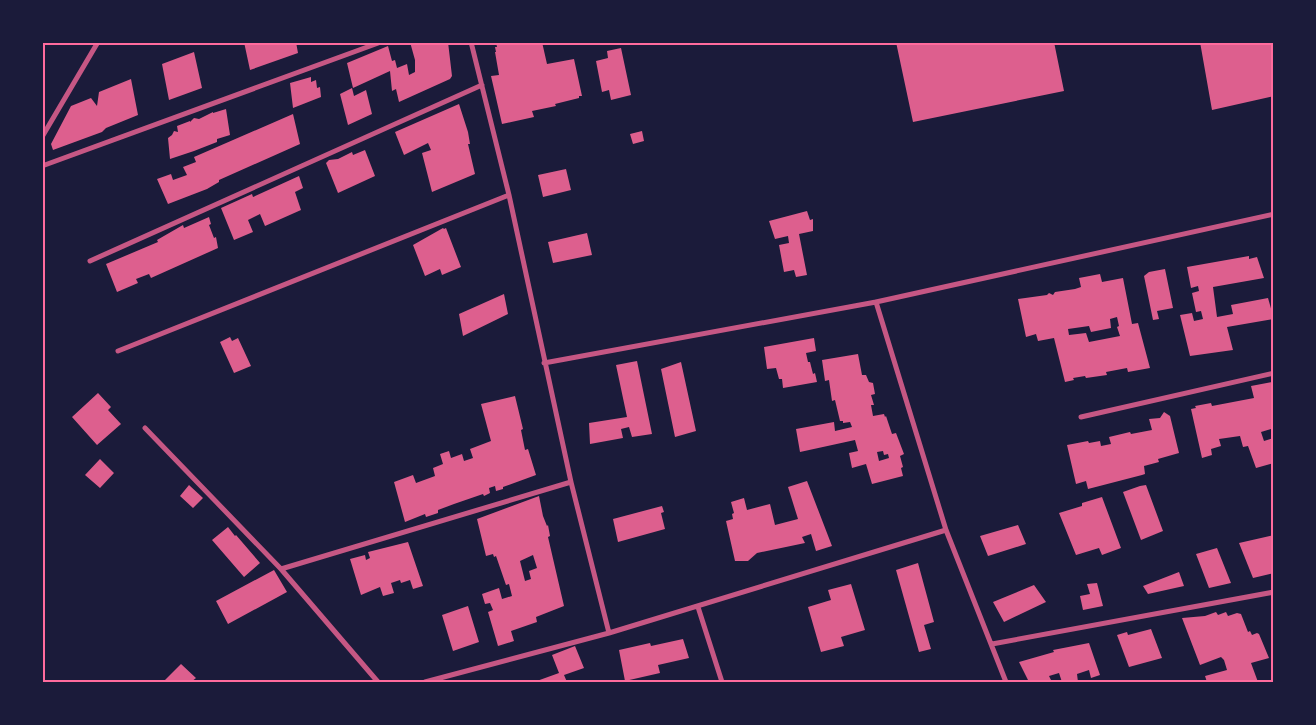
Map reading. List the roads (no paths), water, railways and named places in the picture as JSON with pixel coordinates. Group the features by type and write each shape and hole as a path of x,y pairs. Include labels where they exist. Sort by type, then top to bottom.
{"street":[{"path":"42,137 98,42"},
{"path":"42,166 381,42"},
{"path":"471,42 509,195 571,482 609,633"},
{"path":"90,261 482,85"},
{"path":"118,351 509,195"},
{"path":"544,363 876,302 1274,214"},
{"path":"876,302 946,530 1006,682"},
{"path":"1081,417 1274,373"},
{"path":"145,428 281,569 378,682"},
{"path":"281,569 571,482"},
{"path":"425,682 609,633 946,530"},
{"path":"992,644 1274,592"},
{"path":"698,606 722,682"}]}
